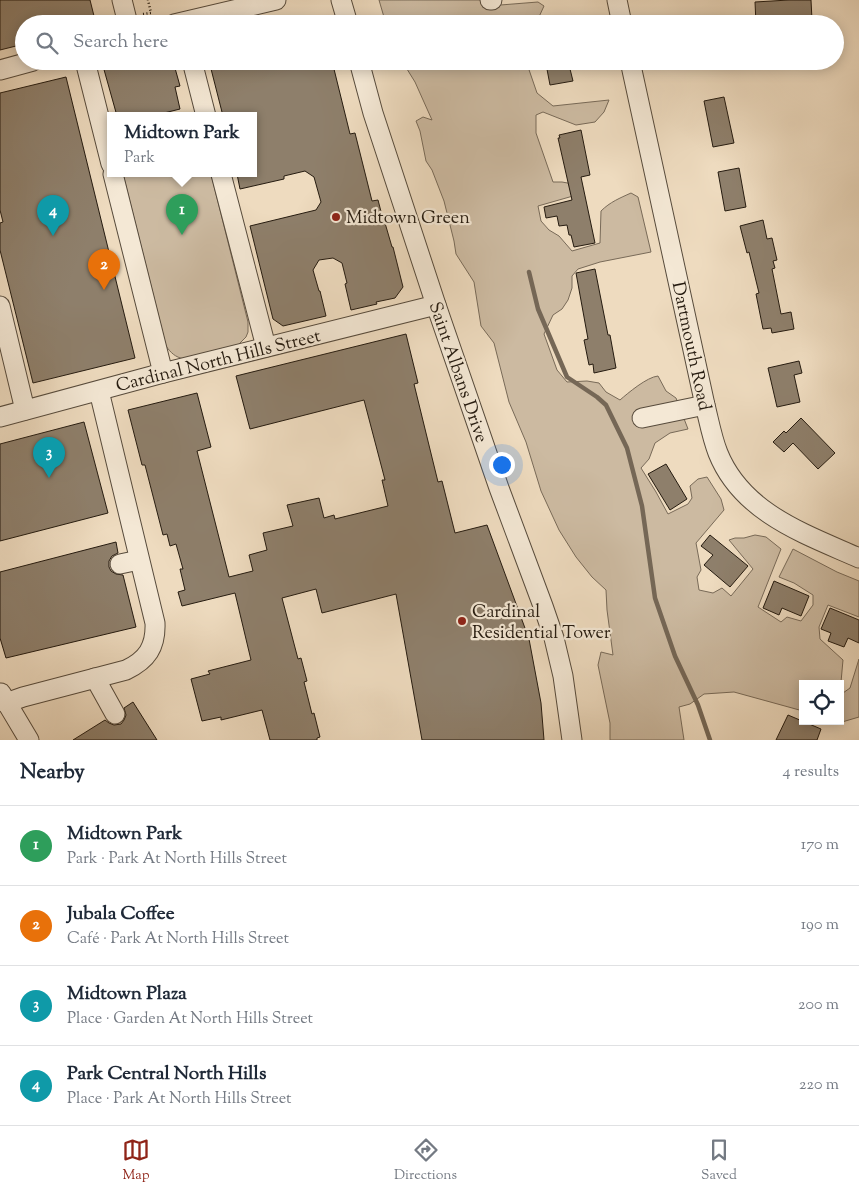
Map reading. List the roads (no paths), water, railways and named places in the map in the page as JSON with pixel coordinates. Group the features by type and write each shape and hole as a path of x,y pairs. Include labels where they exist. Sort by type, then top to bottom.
{"street":[{"path":"122,0 132,15"},
{"path":"213,15 276,0"},
{"path":"341,0 345,15"},
{"path":"617,0 620,15"},
{"path":"0,70 15,66"},
{"path":"87,70 107,148"},
{"path":"194,70 205,112"},
{"name":"Saint Albans Drive","path":"361,70 436,305 499,488 554,638 563,676 572,740"},
{"name":"Dartmouth Road","path":"632,70 705,405 718,454 741,491 772,517 795,530 859,558"},
{"path":"114,177 163,373"},
{"path":"222,177 266,347"},
{"name":"Cardinal North Hills Street","path":"0,417 163,373 436,305"},
{"path":"0,306 25,410"},
{"path":"3,697 23,697 126,670 146,657 151,650 154,640 155,623 99,391"},
{"path":"642,418 705,405"},
{"path":"120,564 139,560"},
{"path":"95,678 115,714"},
{"path":"3,697 29,740"}],"waterway":[{"path":"529,272 538,309 567,377 606,405 627,448 642,506 655,598 675,656 698,705 710,740"}],"place":[{"name":"Midtown Green","path":"336,217"},
{"name":"Midtown Park","path":"182,235"},
{"name":"Park Central North Hills","path":"53,236"},
{"name":"Jubala Coffee","path":"104,290"},
{"name":"Midtown Plaza","path":"49,478"},
{"name":"Cardinal Residential Tower","path":"462,621"}]}
